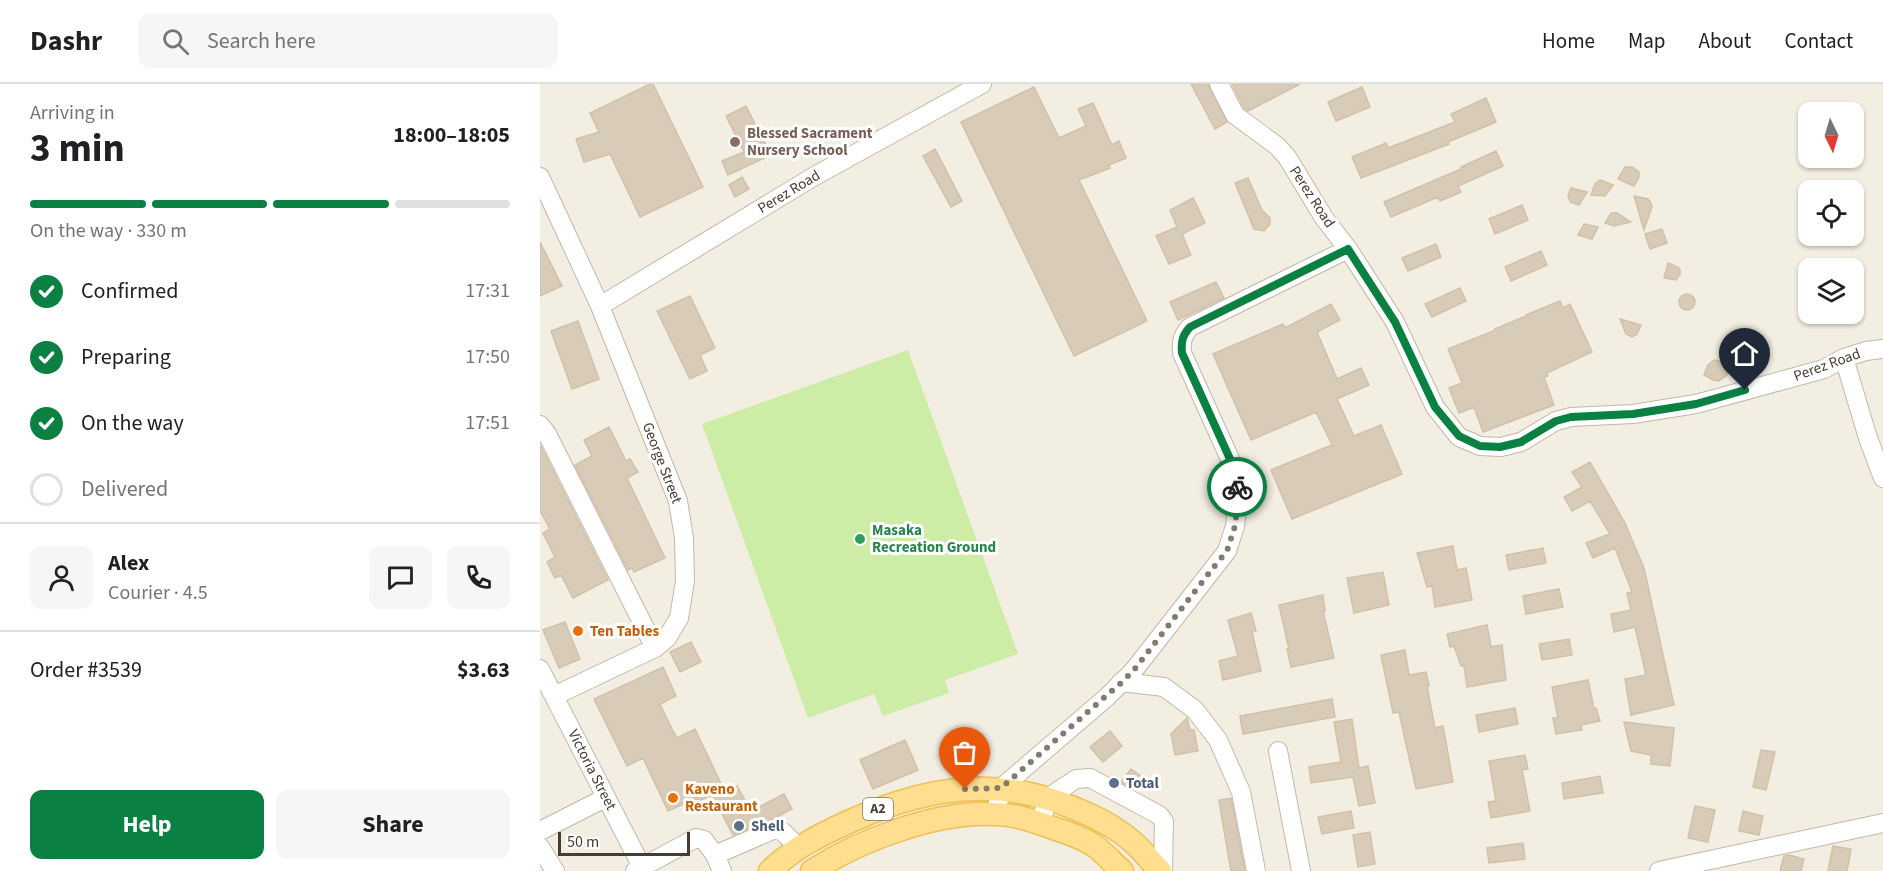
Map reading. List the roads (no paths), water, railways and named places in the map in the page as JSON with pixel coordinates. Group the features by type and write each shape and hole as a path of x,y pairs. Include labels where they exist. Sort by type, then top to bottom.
{"main road":[{"name":"A2","path":"770,871 806,842 881,808 930,794 965,789 1001,788 1049,797 1096,817 1134,843 1161,871"},
{"name":"A2","path":"819,866 890,833 933,820 996,814 1040,823 1062,831 1094,846 1122,871"},
{"path":"806,842 819,866"}],"street":[{"name":"Perez Road","path":"600,306 813,177 982,84"},
{"name":"Perez Road","path":"1218,84 1235,115 1277,146 1287,157 1324,218 1348,249 1395,322 1435,407 1459,436 1480,446 1500,447 1521,442 1556,421 1571,417 1633,414 1696,404 1824,369 1844,358 1866,351 1883,349"},
{"name":"George Street","path":"540,177 600,306 678,501 684,538 685,581 679,618 667,638 655,648 554,696"},
{"path":"996,814 1001,788 1134,670 1227,551 1235,526 1238,498 1235,470 1182,353 1181,342 1185,333 1190,327 1348,249"},
{"path":"1844,358 1868,438 1883,478"},
{"path":"540,425 547,434 655,648"},
{"name":"Victoria Street","path":"540,669 640,870"},
{"path":"1122,682 1164,687 1195,710 1218,740 1240,792 1256,871"},
{"path":"1278,751 1301,871"},
{"path":"1040,823 1049,797 1076,779 1090,778 1159,815 1164,821 1161,871"},
{"path":"540,831 605,798"},
{"path":"1659,871 1883,823"},
{"path":"640,870 696,838 704,840 718,863 775,829 806,842"},
{"path":"540,847 555,871"}],"place":[{"name":"Blessed Sacrament Nursery School","path":"735,142"},
{"name":"Masaka Recreation Ground","path":"860,539"},
{"name":"Ten Tables","path":"578,631"},
{"name":"Total","path":"1114,783"},
{"name":"Kaveno Restaurant","path":"673,798"},
{"name":"Shell","path":"739,826"}]}
